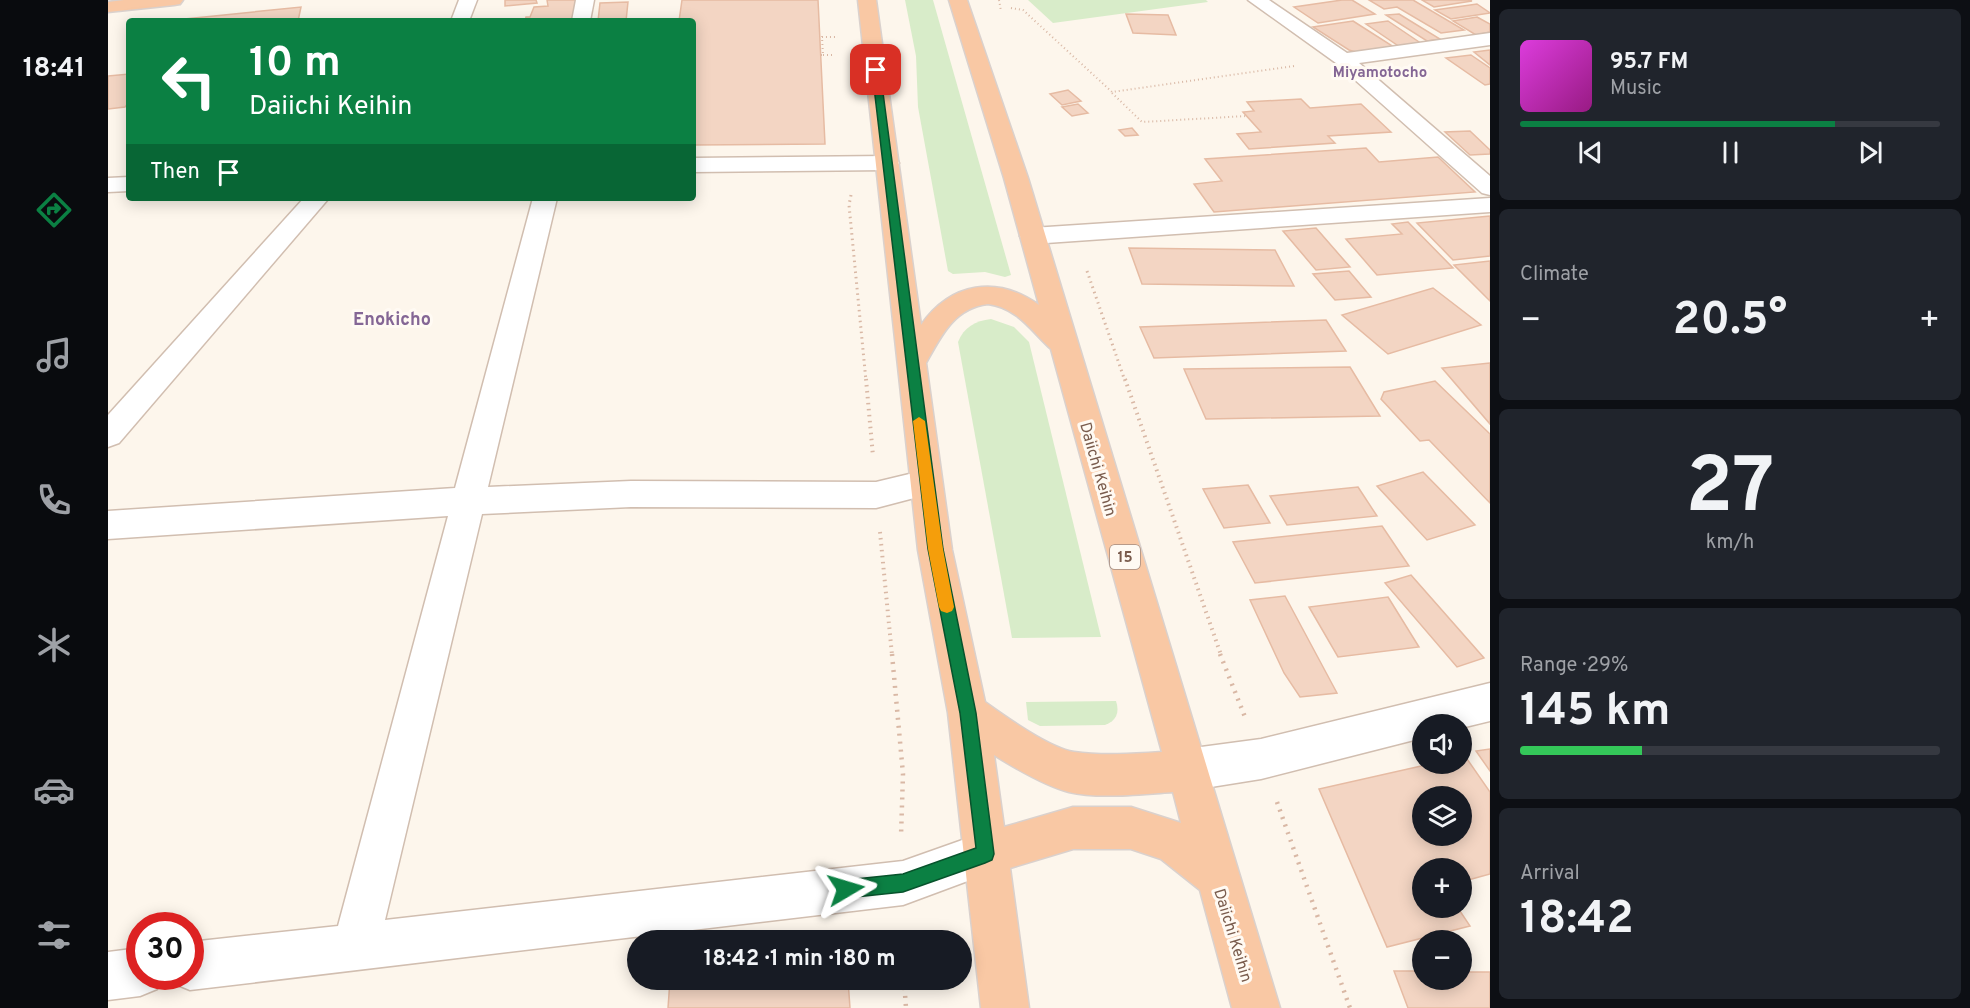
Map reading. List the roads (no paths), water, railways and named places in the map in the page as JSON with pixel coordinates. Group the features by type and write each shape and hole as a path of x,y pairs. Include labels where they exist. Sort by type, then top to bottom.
{"highway":[{"path":"108,7 174,0"},
{"path":"867,0 935,549 968,713 1005,1008"},
{"name":"Daiichi Keihin","path":"958,0 1032,236 1256,1008"},
{"path":"912,363 945,313 962,300 984,295 1007,298 1024,306 1040,318 1062,345"},
{"path":"968,713 993,732 1027,752 1070,772 1130,775 1186,770"},
{"path":"985,854 1073,828 1131,828 1174,842 1217,876"}],"street":[{"path":"461,18 468,0"},
{"path":"582,18 585,0"},
{"path":"1257,0 1343,59 1490,188"},
{"path":"1343,59 1490,39"},
{"path":"696,165 888,164"},
{"path":"108,185 126,184"},
{"path":"108,435 314,201"},
{"path":"355,947 544,201"},
{"path":"1032,236 1074,235 1490,205"},
{"path":"108,525 469,501 631,494 876,495 926,483"},
{"path":"1186,770 1261,759 1490,702"},
{"path":"204,964 903,883 985,854"},
{"path":"108,976 126,974"}],"district":[{"name":"Miyamotocho","path":"1380,72"},
{"name":"Enokicho","path":"392,319"}]}
